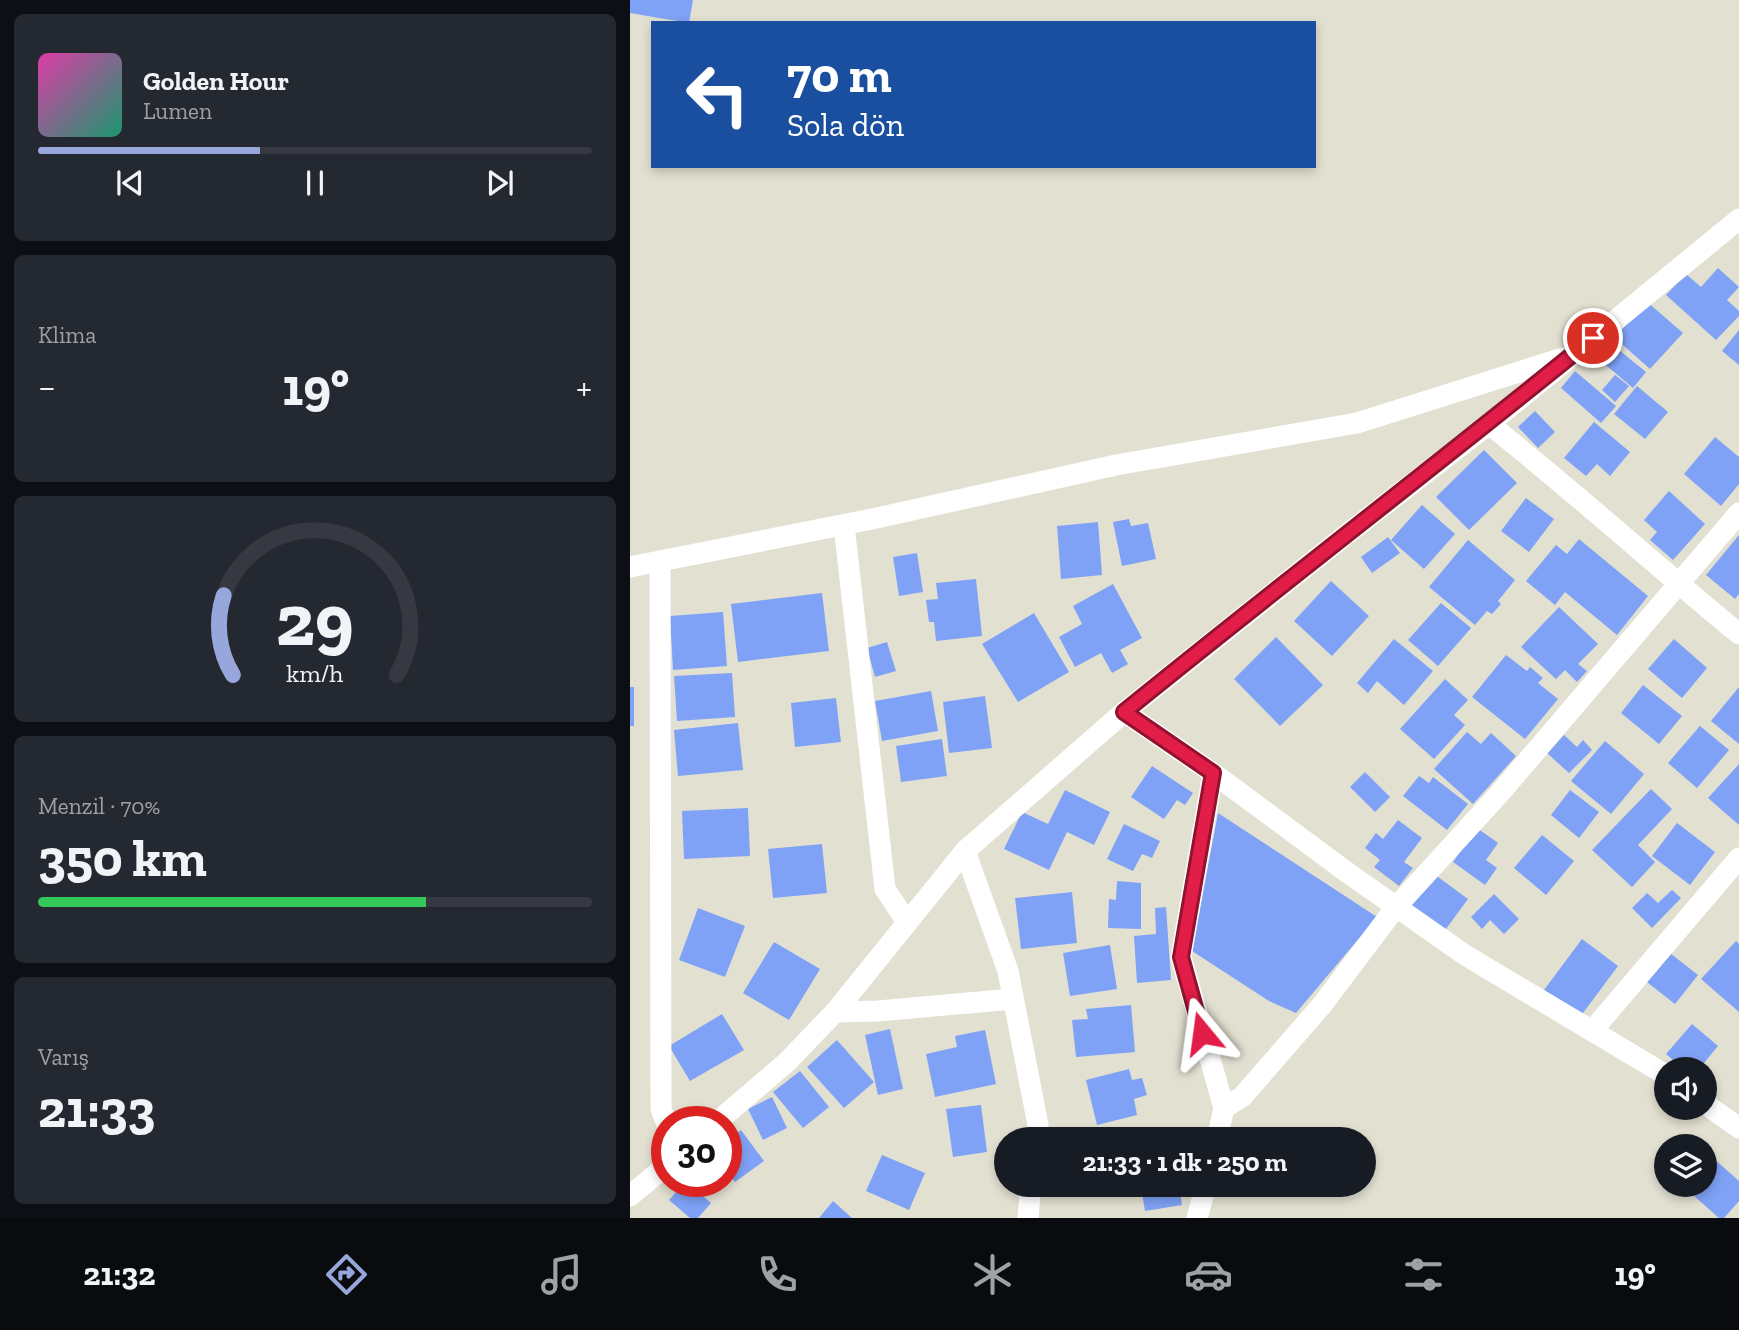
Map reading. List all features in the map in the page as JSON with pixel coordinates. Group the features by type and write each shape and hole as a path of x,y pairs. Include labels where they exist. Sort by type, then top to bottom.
{"street":[{"path":"736,1106 787,1062 835,1012 965,851 1124,712 1346,534 1489,424 1739,220"},
{"path":"630,567 844,525 1116,465 1356,423 1572,355"},
{"path":"1489,424 1560,480 1739,634"},
{"path":"1224,1108 1242,1097 1322,1005 1396,907 1500,793 1739,513"},
{"path":"844,525 885,889 907,922"},
{"path":"660,561 661,1106"},
{"path":"1124,712 1465,955 1654,1068"},
{"path":"1213,773 1181,957 1224,1108 1220,1127"},
{"path":"965,851 1008,971 1038,1127"},
{"path":"1592,1031 1739,858"},
{"path":"835,1012 878,1011 1013,999"},
{"path":"1717,1112 1739,1128"},
{"path":"630,1196 651,1178"},
{"path":"1028,1218 1030,1197"},
{"path":"1198,1218 1203,1197"}],"building":[{"path":"630,0 693,0 689,21 630,13"},
{"path":"1718,268 1739,287 1727,300 1739,311 1739,316 1716,340 1666,295 1686,274 1701,287"},
{"path":"1646,301 1683,333 1650,369 1615,338"},
{"path":"1739,330 1739,365 1722,351"},
{"path":"1614,346 1646,372 1633,388 1601,361"},
{"path":"1575,371 1616,406 1601,423 1561,388"},
{"path":"1615,375 1629,386 1615,402 1602,390"},
{"path":"1637,386 1668,412 1645,439 1614,414"},
{"path":"1535,411 1555,432 1538,448 1518,427"},
{"path":"1594,422 1630,452 1610,476 1597,464 1586,476 1564,458"},
{"path":"1715,437 1739,457 1739,484 1721,506 1684,474"},
{"path":"1484,450 1517,483 1469,530 1436,497"},
{"path":"1669,491 1705,524 1673,560 1650,540 1657,532 1644,520"},
{"path":"1526,498 1554,519 1529,552 1501,531"},
{"path":"1422,505 1455,534 1424,569 1391,540"},
{"path":"1129,519 1131,526 1148,523 1156,559 1122,566 1113,522"},
{"path":"1098,522 1102,575 1061,579 1057,526"},
{"path":"1739,535 1739,594 1735,599 1706,575"},
{"path":"1388,537 1400,553 1372,573 1361,557"},
{"path":"1579,539 1648,596 1617,635 1565,592 1555,605 1526,581 1556,545 1567,554"},
{"path":"1468,540 1515,580 1498,601 1501,604 1492,614 1487,611 1475,625 1429,587"},
{"path":"917,553 923,592 899,596 893,557"},
{"path":"976,579 982,636 936,641 934,622 929,622 926,600 938,599 936,583"},
{"path":"1331,581 1369,616 1332,656 1294,621"},
{"path":"1113,584 1142,638 1120,650 1128,664 1112,673 1101,653 1075,667 1059,637 1082,624 1073,606"},
{"path":"822,593 829,651 738,662 731,604"},
{"path":"1441,603 1471,628 1438,666 1408,640"},
{"path":"1559,607 1598,644 1578,664 1587,671 1577,682 1565,670 1556,679 1521,647"},
{"path":"723,612 727,666 673,670 670,616"},
{"path":"1034,613 1069,672 1018,702 982,644"},
{"path":"1276,637 1323,685 1280,726 1234,679"},
{"path":"1394,639 1433,671 1404,705 1377,681 1368,693 1357,683"},
{"path":"1674,639 1707,668 1682,698 1648,669"},
{"path":"887,642 896,671 875,677 867,648"},
{"path":"1506,655 1527,671 1530,667 1543,678 1538,683 1558,699 1525,739 1472,697"},
{"path":"732,673 735,717 677,721 674,676"},
{"path":"1445,679 1468,700 1454,715 1465,725 1434,759 1400,729"},
{"path":"1643,685 1682,716 1659,744 1621,713"},
{"path":"630,687 634,687 634,726 630,726"},
{"path":"1739,687 1739,744 1711,721"},
{"path":"931,691 938,731 882,741 875,701"},
{"path":"985,696 992,748 949,753 943,702"},
{"path":"836,698 841,742 795,747 791,703"},
{"path":"738,723 743,770 678,776 674,730"},
{"path":"1700,726 1729,750 1697,788 1668,763"},
{"path":"1467,732 1481,744 1491,733 1516,756 1473,804 1434,769"},
{"path":"1564,735 1577,747 1583,740 1592,750 1569,773 1547,753"},
{"path":"942,739 947,776 901,782 896,746"},
{"path":"1605,741 1644,774 1611,814 1571,781"},
{"path":"1739,764 1739,825 1708,798"},
{"path":"1152,766 1193,793 1185,805 1177,800 1164,819 1131,797"},
{"path":"1365,772 1390,797 1375,812 1350,787"},
{"path":"1419,776 1429,783 1433,777 1468,804 1447,830 1403,796"},
{"path":"1651,789 1672,809 1638,845 1655,862 1632,887 1592,850"},
{"path":"1065,790 1110,812 1094,845 1067,832 1049,870 1004,849 1022,812 1048,824"},
{"path":"1570,790 1599,812 1579,838 1551,815"},
{"path":"748,808 750,856 684,859 682,811"},
{"path":"1218,813 1377,917 1296,1013 1269,1001 1192,951"},
{"path":"1398,820 1422,838 1404,862 1413,868 1399,886 1374,867 1380,860 1365,848 1376,833 1383,839"},
{"path":"1677,823 1715,852 1690,885 1652,856"},
{"path":"1124,824 1160,841 1152,858 1142,854 1133,871 1107,859"},
{"path":"1477,828 1498,843 1486,860 1497,868 1485,885 1453,862"},
{"path":"1542,835 1574,861 1546,895 1514,868"},
{"path":"822,844 827,893 773,898 768,849"},
{"path":"1434,874 1468,899 1443,933 1409,908"},
{"path":"1117,881 1141,883 1141,929 1108,928 1109,899 1116,900"},
{"path":"1672,890 1681,898 1652,928 1632,908 1647,893 1658,903"},
{"path":"1072,892 1077,943 1021,949 1015,898"},
{"path":"1494,894 1519,919 1504,934 1490,920 1482,929 1471,917"},
{"path":"1166,907 1171,980 1137,983 1134,936 1156,934 1155,908"},
{"path":"698,908 745,926 725,977 679,960"},
{"path":"1582,939 1618,966 1580,1017 1544,990"},
{"path":"1736,941 1739,944 1739,1012 1701,979"},
{"path":"774,942 820,969 789,1020 743,993"},
{"path":"1110,945 1117,989 1070,996 1063,953"},
{"path":"1666,950 1698,975 1675,1004 1643,979"},
{"path":"1131,1005 1135,1052 1076,1057 1072,1020 1088,1019 1086,1009"},
{"path":"722,1014 744,1050 690,1081 669,1046"},
{"path":"1692,1024 1718,1046 1709,1057 1670,1057 1666,1054"},
{"path":"890,1029 903,1089 878,1095 865,1035"},
{"path":"985,1030 996,1084 935,1097 926,1054 957,1047 955,1036"},
{"path":"837,1040 874,1082 844,1108 807,1067"},
{"path":"1129,1069 1132,1080 1142,1078 1147,1095 1134,1099 1137,1115 1097,1125 1086,1080"},
{"path":"800,1071 829,1107 803,1128 773,1092"},
{"path":"772,1097 787,1128 763,1140 748,1109"},
{"path":"981,1105 987,1152 953,1157 946,1109"},
{"path":"742,1131 764,1161 742,1177"},
{"path":"882,1155 925,1173 909,1210 866,1191"},
{"path":"1717,1162 1739,1181 1739,1201 1724,1218 1719,1218 1695,1197 1717,1197"},
{"path":"672,1197 704,1197 711,1203 698,1218 690,1218 669,1200"},
{"path":"1143,1197 1181,1197 1182,1205 1145,1211"},
{"path":"833,1201 852,1218 819,1218"}],"route":[{"path":"1202,1033 1181,957 1213,773 1124,712 1346,534 1489,424 1593,338"}]}
